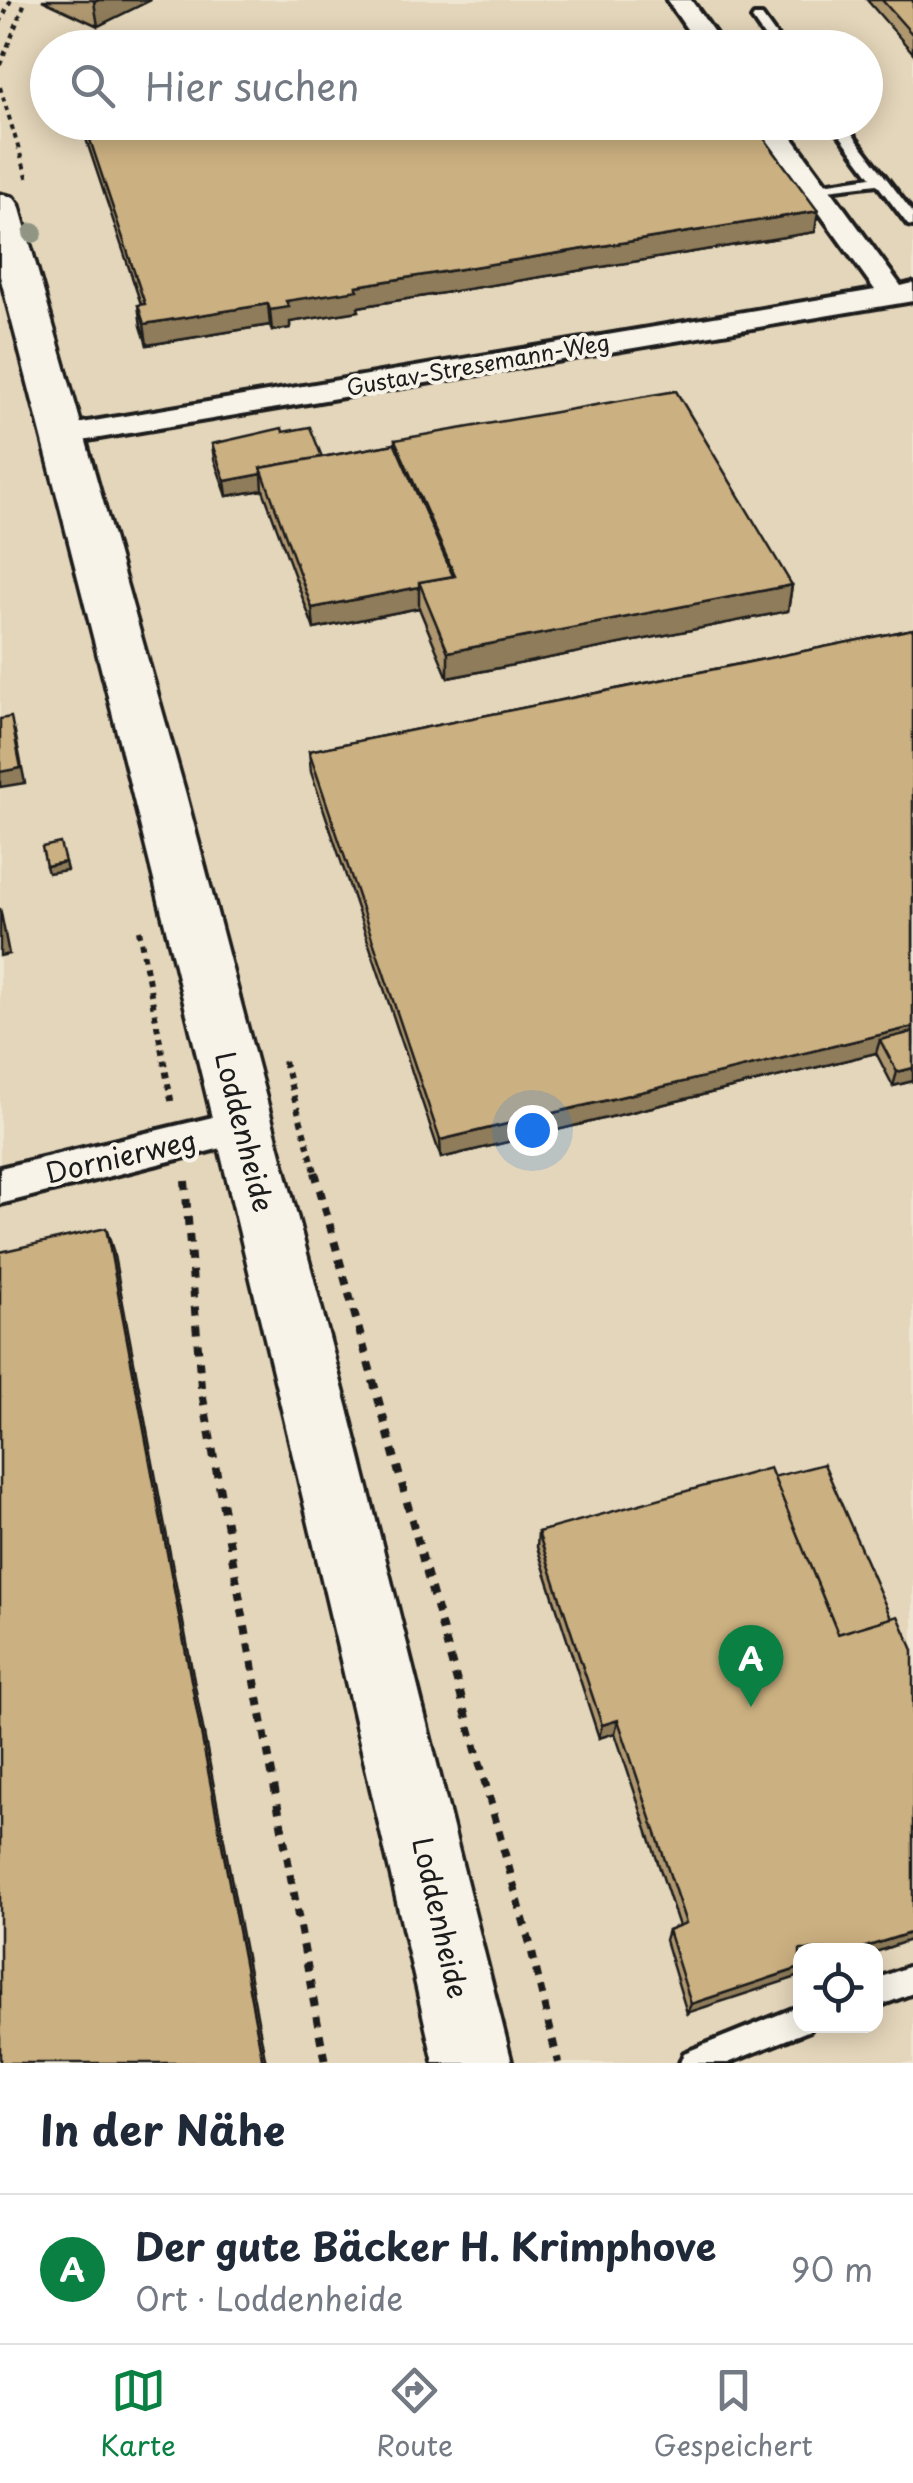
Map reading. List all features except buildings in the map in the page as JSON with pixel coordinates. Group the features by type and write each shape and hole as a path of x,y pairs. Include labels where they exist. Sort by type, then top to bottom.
{"street":[{"path":"678,0 700,30"},
{"name":"Gustav-Stresemann-Weg","path":"780,140 903,294"},
{"name":"Loddenheide","path":"0,205 160,791 210,1136 330,1463 473,2063"},
{"name":"Gustav-Stresemann-Weg","path":"64,435 903,294"},
{"name":"Dornierweg","path":"0,1186 210,1136"}],"lane":[{"path":"758,20 766,30"},
{"path":"849,140 913,222"},
{"path":"816,189 878,180"},
{"path":"883,1990 913,1979"},
{"path":"694,2063 793,2023"}],"path":[{"path":"0,24 11,0"},
{"path":"0,66 26,0"},
{"path":"136,914 210,1136 190,1209 190,1270 201,1387 325,2063"}],"shaded area":[{"path":"0,0 913,0 913,2063 0,2063"}],"place":[{"name":"Der gute Bäcker H. Krimphove","path":"751,1707"}]}
